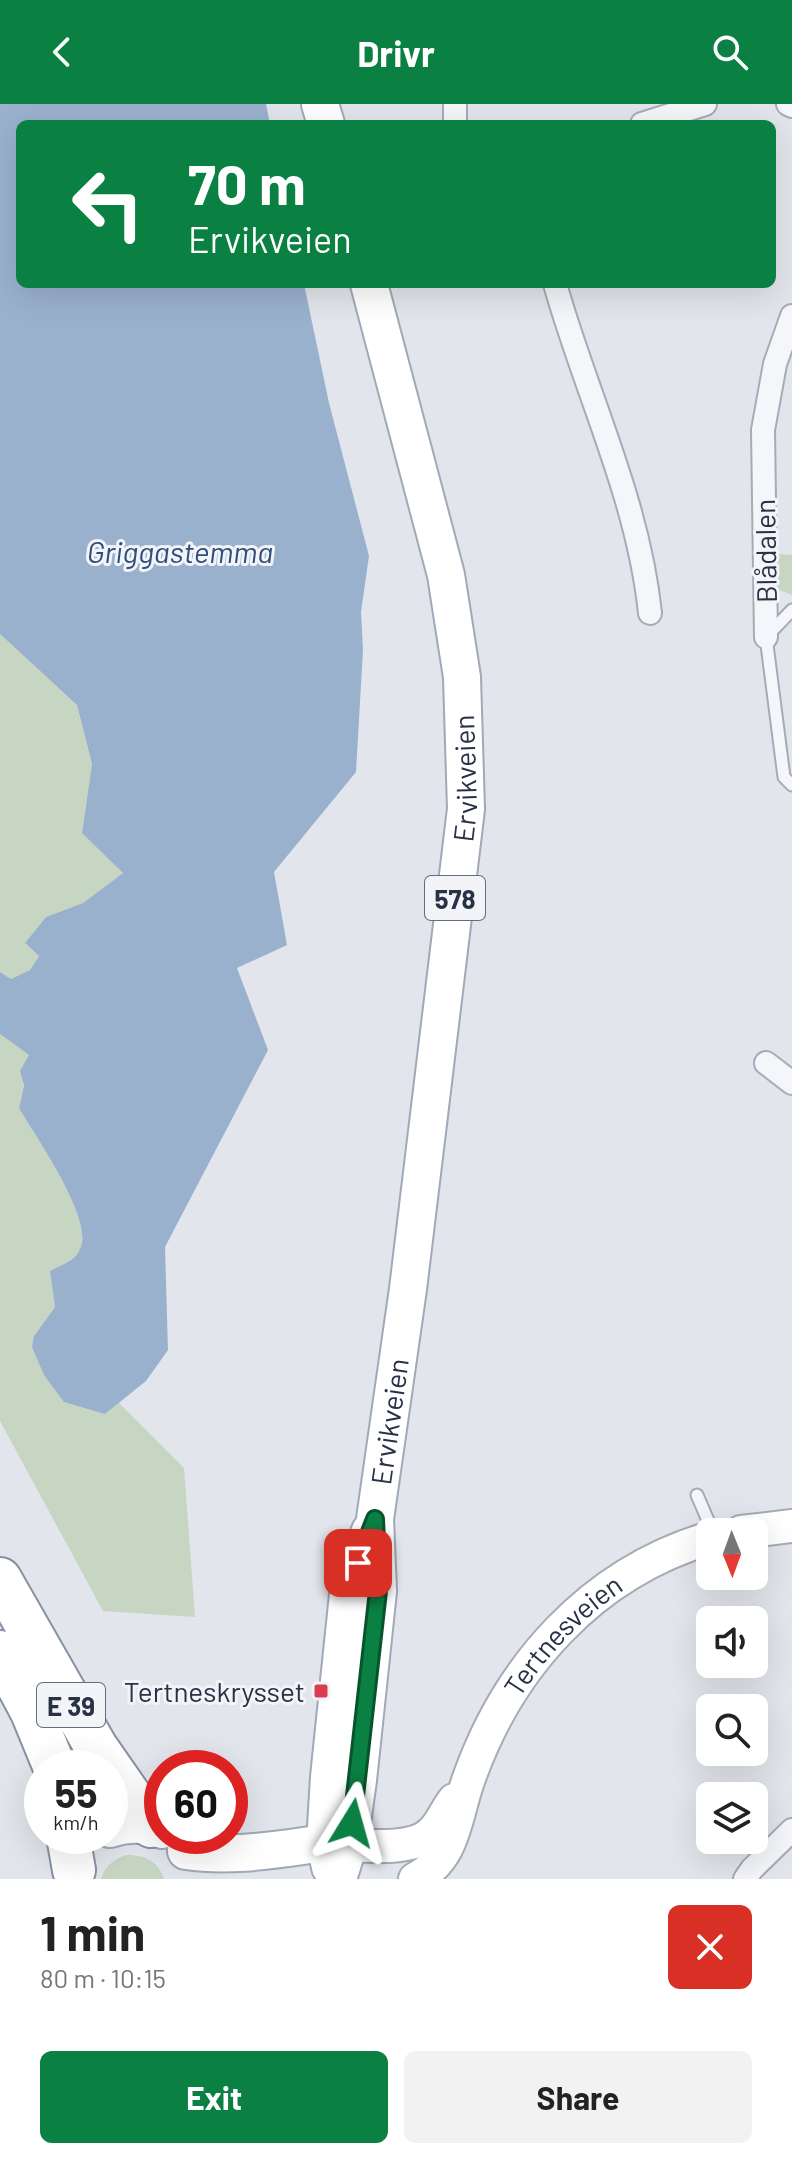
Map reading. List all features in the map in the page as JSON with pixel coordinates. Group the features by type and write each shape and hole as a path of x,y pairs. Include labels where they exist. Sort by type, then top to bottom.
{"highway":[{"name":"E 39","path":"0,1579 96,1747 144,1808"},
{"name":"E 39","path":"0,1652 32,1712 48,1750"}],"main road":[{"name":"Ervikveien","path":"335,1879 337,1844 329,1777 349,1585 375,1519 408,1289 466,809 462,677 446,575 370,288"},
{"path":"768,1529 792,1526"},
{"name":"Tertnesveien","path":"415,1879 428,1872 454,1836 468,1782 501,1706 535,1655 591,1601 621,1579 659,1557 696,1543"},
{"name":"Tertnesveien","path":"248,1853 337,1844 403,1845 418,1842 432,1832 468,1782"}],"street":[{"path":"655,120 705,104"},
{"path":"556,288 627,502 646,578 650,613"},
{"name":"Blådalen","path":"766,637 763,430 775,364 792,316"},
{"path":"766,1063 792,1083"},
{"path":"745,1879 792,1830"}],"lane":[{"path":"766,637 792,610"},
{"name":"Blådalen","path":"766,637 784,777 792,785"},
{"path":"697,1495 707,1518"}],"green space":[{"path":"792,555 792,595 779,590 776,556"},
{"path":"0,634 77,705 92,764 82,832 123,873 83,903 46,917 25,943 39,956 30,970 11,979 0,972"},
{"path":"0,1034 29,1055 19,1108 72,1199 82,1236 80,1249 75,1256 51,1271 55,1307 34,1336 105,1414 119,1403 184,1468 195,1617 103,1611 0,1421"},
{"path":"126,1855 150,1860 164,1879 101,1879 110,1864"}],"water":[{"name":"Griggastemma","path":"0,104 266,104 269,120 16,120 16,288 305,288 329,403 369,556 361,612 363,650 356,772 274,872 287,945 237,968 268,1050 165,1247 168,1350 146,1381 105,1414 64,1402 44,1375 32,1347 34,1336 55,1307 50,1271 75,1257 82,1236 72,1199 19,1108 24,1085 20,1071 29,1055 0,1034 0,972 11,979 30,970 39,956 25,943 46,917 83,903 123,873 82,833 92,764 77,705 0,634"}],"place":[{"name":"Tertneskrysset","path":"321,1691"}],"route":[{"path":"352,1823 378,1591 375,1519 358,1563"}]}
